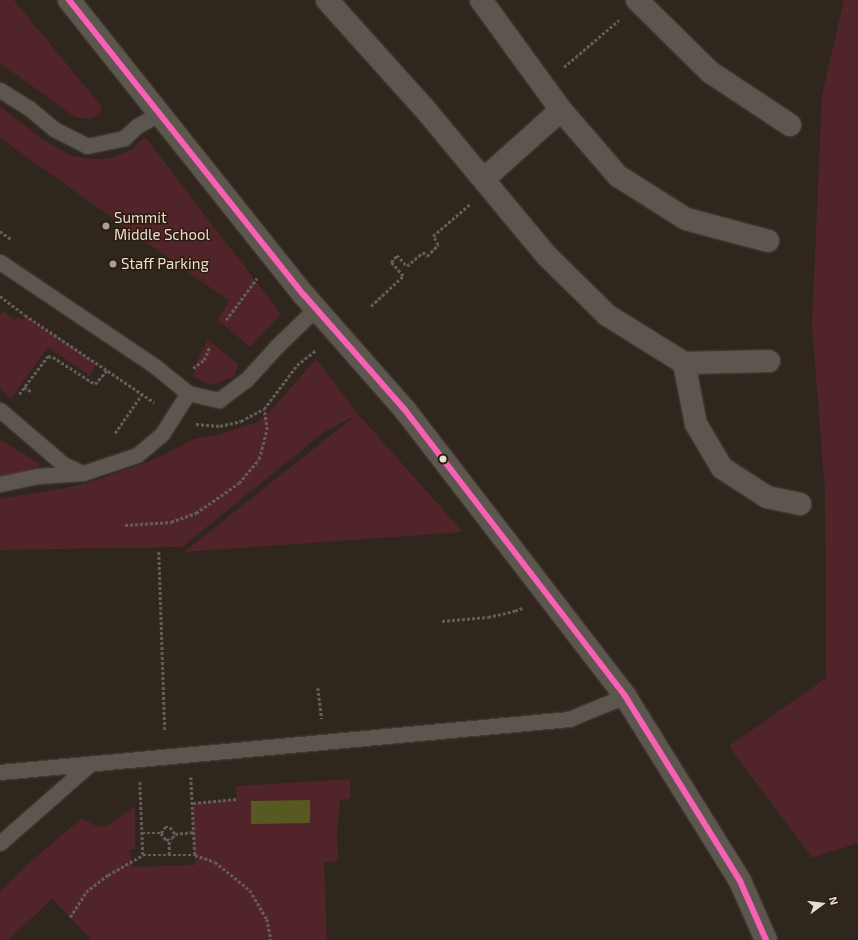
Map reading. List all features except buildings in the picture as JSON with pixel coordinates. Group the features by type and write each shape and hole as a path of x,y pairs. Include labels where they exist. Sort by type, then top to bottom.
{"street":[{"path":"69,0 315,309 405,410 625,696 740,881 766,940"},
{"path":"327,0 424,108 547,256 607,315 684,363 769,361"},
{"path":"481,0 561,110 618,176 686,219 768,241"},
{"path":"638,1 710,72 790,125"},
{"path":"487,183 561,110"},
{"path":"684,363 696,424 722,468 767,497 800,504"}],"lane":[{"path":"0,90 29,108 54,129 87,146 124,138 137,126 159,114"},
{"path":"0,262 156,367 188,393 219,400 246,380 277,346 315,309"},
{"path":"0,484 37,476 83,473 137,455 162,434 188,393"},
{"path":"0,410 63,464 83,473"},
{"path":"0,772 569,719 625,696"},
{"path":"0,842 90,764"}],"path":[{"path":"544,85 638,1"},
{"path":"371,306 403,276 391,262 397,255 406,266 423,252 427,256 438,245 433,236 487,183"},
{"path":"226,320 259,276"},
{"path":"20,392 48,356 53,357 95,384 107,370"},
{"path":"24,387 32,392"},
{"path":"115,433 142,394"},
{"path":"125,525 171,522 196,513 239,484 259,459 267,430 264,409"},
{"path":"159,552 166,757"},
{"path":"442,621 488,617 515,611 525,606"},
{"path":"318,688 325,742"},
{"path":"190,754 195,855"},
{"path":"139,759 143,855"},
{"path":"192,803 237,799"},
{"path":"161,833 165,827 170,827 175,834"},
{"path":"169,855 169,840 175,834 194,832"},
{"path":"142,833 161,833"},
{"path":"161,833 166,840 169,840"},
{"path":"70,917 86,892 108,875 143,855 195,855 215,862 250,890 267,919 270,940"}],"shaded area":[{"path":"0,0 14,0 102,107 99,115 90,119 75,117 0,63"},
{"path":"844,0 858,0 858,843 812,858 729,746 826,678 825,492 812,325 822,95"},
{"path":"0,106 43,140 73,156 95,159 112,158 131,150 145,137 281,314 250,347 218,320 229,301 0,138"},
{"path":"3,311 15,320 18,317 23,321 25,315 96,363 90,376 48,347 11,399 0,388 0,313 2,314"},
{"path":"208,340 238,364 235,376 211,385 193,376 198,360"},
{"path":"316,359 358,414 463,532 184,552 355,416 324,432 182,547 0,550 0,499 66,488 97,480 153,460 195,439 220,434 258,422 274,407"},
{"path":"0,439 41,465 28,471 0,478"},
{"path":"350,779 350,799 340,800 337,832 338,861 324,863 327,940 92,940 52,899 8,940 0,940 0,891 30,862 82,818 94,825 105,827 135,806 135,849 130,849 132,867 195,865 193,803 237,799 236,786"},
{"path":"310,800 310,823 251,824 251,801"}],"transit line":[{"path":"69,0 304,295 405,410 625,696 740,881 766,940"}],"place":[{"name":"Summit Middle School","path":"106,226"},
{"name":"Staff Parking","path":"113,264"}]}
